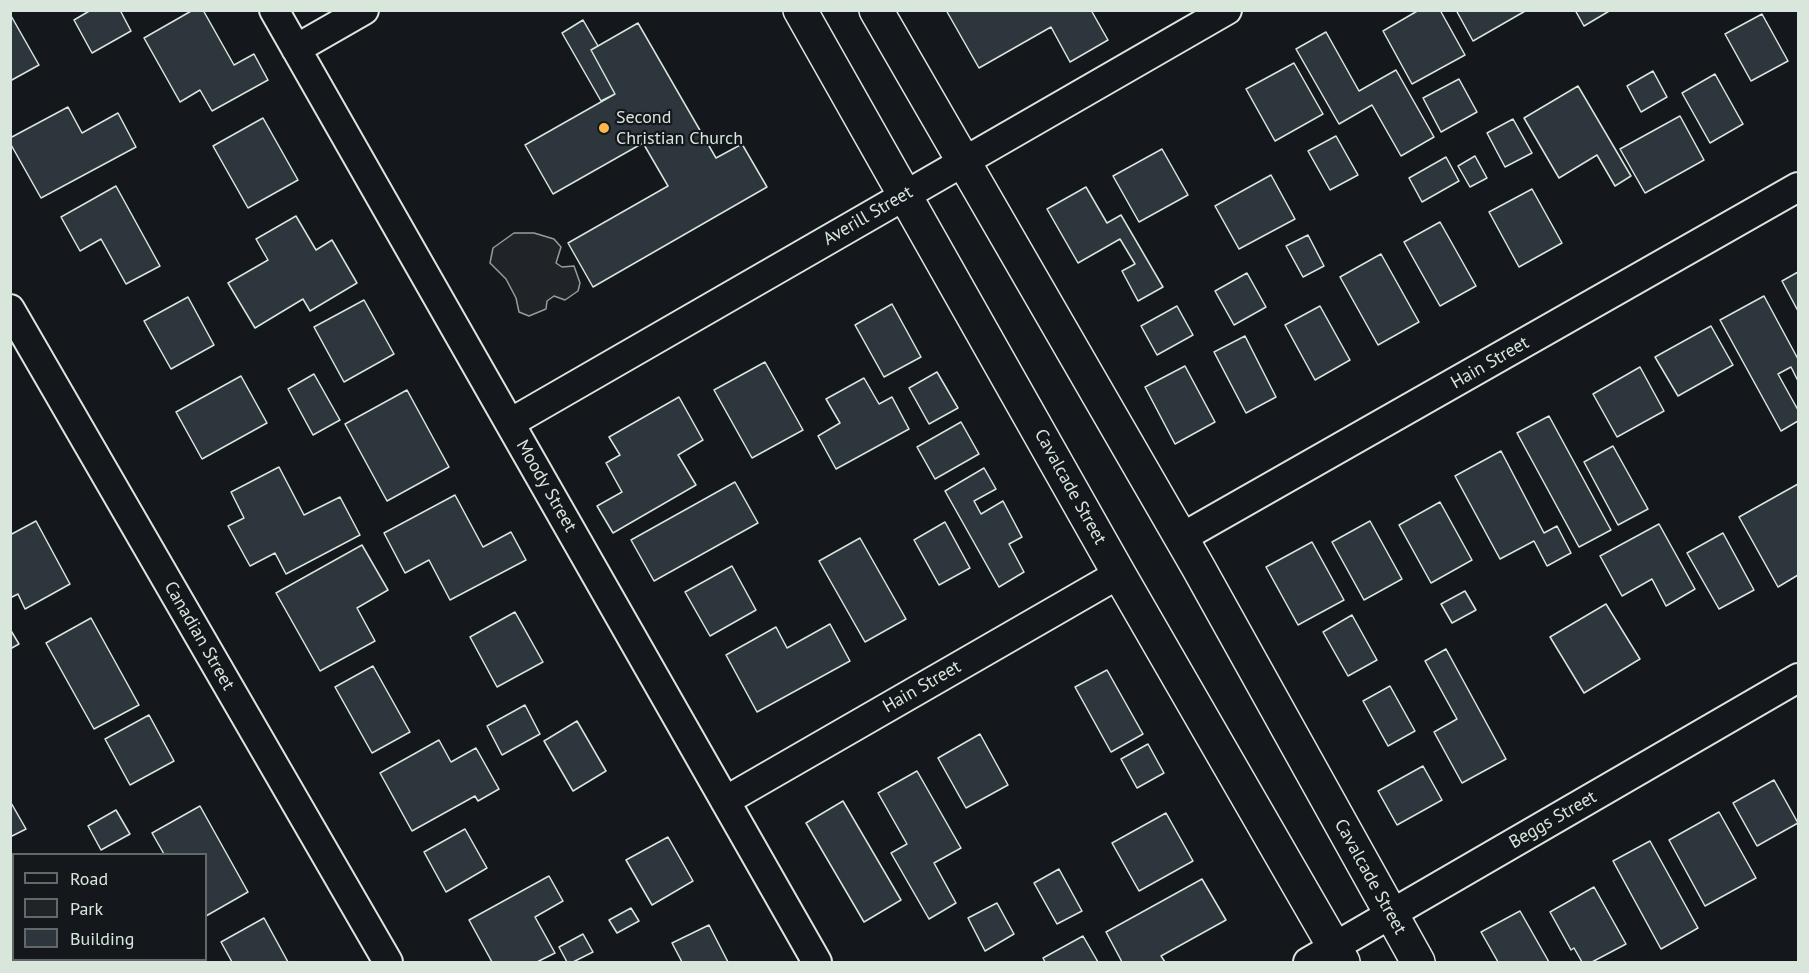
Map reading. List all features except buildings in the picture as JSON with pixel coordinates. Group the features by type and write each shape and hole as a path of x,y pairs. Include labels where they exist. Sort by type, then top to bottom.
{"main road":[{"name":"Cavalcade Street","path":"800,10 1119,574 1329,958"},
{"name":"Cavalcade Street","path":"876,10 1181,538 1418,963"}],"street":[{"name":"Moody Street","path":"274,10 817,963"},
{"path":"296,49 364,10"},
{"name":"Averill Street","path":"510,423 1227,10"},
{"name":"Hain Street","path":"1181,538 1798,187"},
{"name":"Canadian Street","path":"10,309 388,963"},
{"name":"Hain Street","path":"725,801 1119,574"},
{"name":"Beggs Street","path":"1329,958 1391,915 1798,678"}],"green space":[{"path":"514,233 534,233 554,239 561,247 556,263 562,267 574,266 580,283 578,291 565,300 554,296 547,301 546,309 529,316 519,312 516,298 506,279 490,263 493,248"}],"place":[{"name":"Second Christian Church","path":"604,128"}]}
